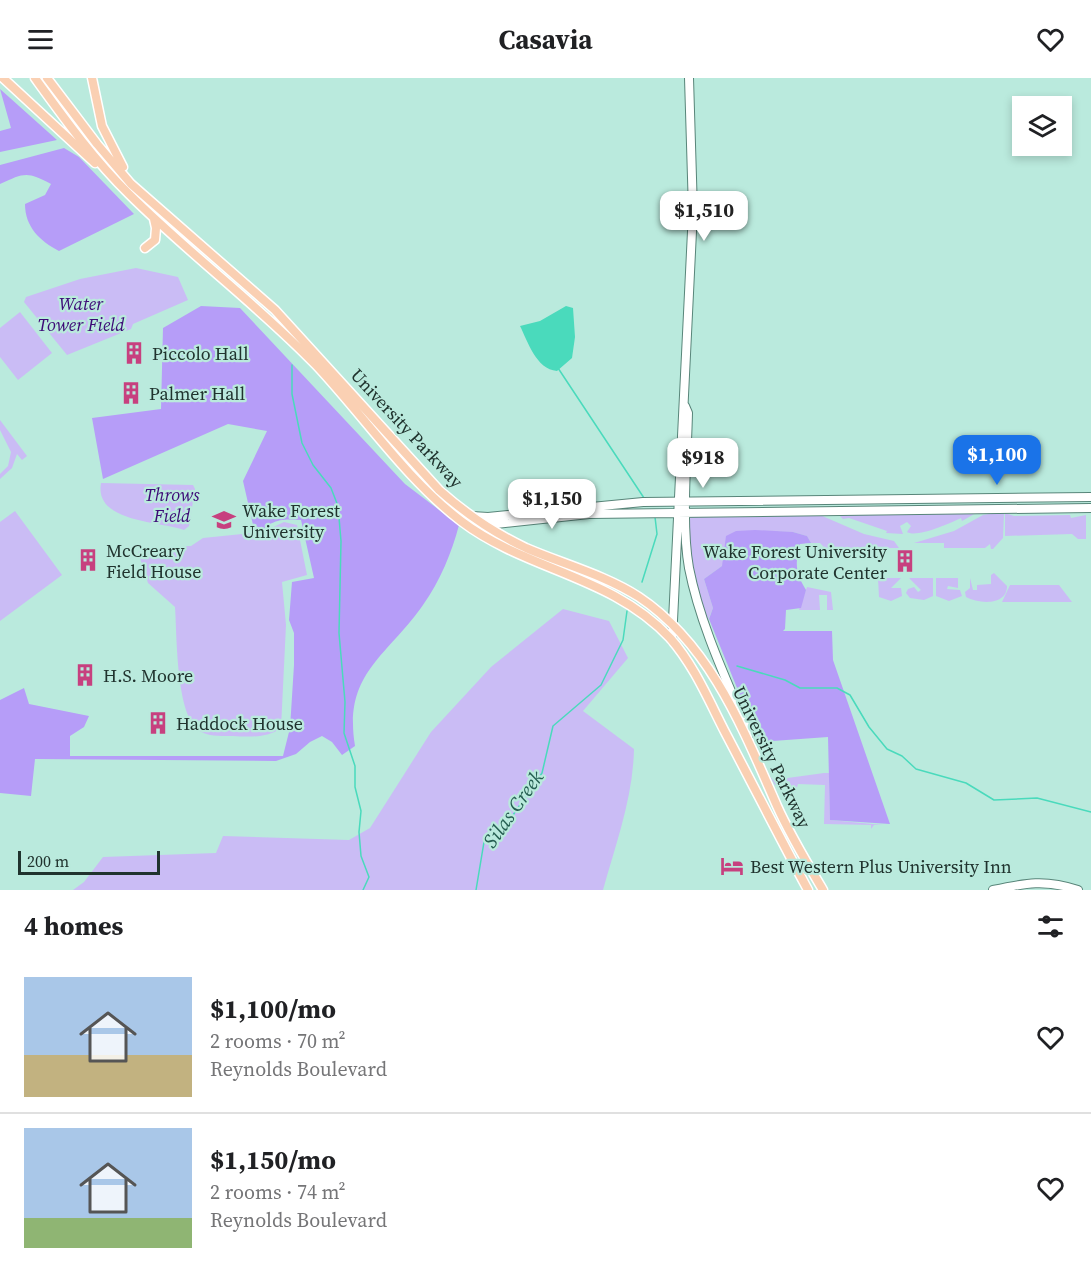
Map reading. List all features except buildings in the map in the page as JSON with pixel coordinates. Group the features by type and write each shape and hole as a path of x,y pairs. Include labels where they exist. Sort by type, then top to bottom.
{"main road":[{"path":"3,78 124,189"},
{"name":"University Parkway","path":"35,78 124,189 272,322 301,351 418,482 442,504 466,525 497,543 622,598 647,616 672,641 702,688 808,890"},
{"name":"University Parkway","path":"47,78 97,144 147,198 202,249 275,310 439,490 483,525 526,548 625,589 672,624 717,682 748,737 778,807 823,890"},
{"path":"92,78 98,112 108,141 120,164 147,198"},
{"path":"689,78 693,211 685,406 682,412 682,502 686,512 687,549 694,590 748,731 748,737"},
{"path":"145,248 152,243 156,234 152,216"},
{"path":"174,236 181,236 196,248 202,249"},
{"path":"470,516 488,517 597,506 682,502 1091,497"},
{"path":"672,641 677,512 682,502"},
{"path":"442,504 474,525 564,515 1091,508"},
{"path":"993,890 1033,882 1053,882 1078,890"}],"green space":[{"name":"Water Tower Field","path":"136,268 178,277 188,300 133,324 131,329 67,355 24,302 26,297 80,279"},
{"path":"20,312 52,353 18,380 0,357 0,328"},
{"path":"0,420 27,456 22,460 17,454 12,468 0,479 0,474 8,466 11,452 0,430"},
{"name":"Throws Field","path":"101,483 193,485 195,489 189,526 184,530 117,513 107,506 101,496"},
{"path":"15,511 62,575 0,621 0,522"},
{"path":"976,513 962,521 961,518 918,533 907,532 911,526 907,522 900,526 903,534 886,533 887,531 849,518 843,519 838,514"},
{"path":"1004,513 1003,538 993,549 990,544 985,548 944,548 944,543 914,543 954,531 983,515"},
{"path":"1005,513 1014,516 1070,515 1071,518 1086,515 1086,539 1078,539 1072,534 1005,536"},
{"path":"820,515 864,534 894,541 899,548 825,548 820,543 811,543 807,536 793,532 736,531 722,566 704,579 713,608 708,620 689,553 687,539 691,516"},
{"path":"284,522 297,525 307,575 282,582 286,625 281,728 270,734 258,736 209,735 197,729 185,706 177,653 175,607 148,583 138,552 162,547 191,546 203,538 252,533 259,540 269,529"},
{"path":"994,573 1007,586 1006,593 1002,597 985,602 966,597 965,592 970,588 970,578 973,590 977,590 977,585 991,584 991,575"},
{"path":"878,578 901,578 891,588 901,588 902,596 891,601 879,597"},
{"path":"909,578 933,578 933,596 924,600 910,598 906,593 908,589 914,587 918,592 921,590"},
{"path":"936,578 958,578 958,588 948,586 947,589 960,590 962,596 949,601 936,596"},
{"path":"1010,585 1059,585 1072,602 1002,602"},
{"path":"807,587 831,592 833,610 827,610 827,595 819,595 820,610 799,610"},
{"path":"563,609 609,621 628,658 583,711 634,749 631,785 603,890 73,890 84,882 103,857 216,853 223,836 349,840 370,828 431,732 491,667"},
{"path":"829,773 830,820 883,825 874,825 871,829 871,825 824,824 825,785 798,784 795,793 789,781 775,785 769,775 773,780"}],"shaded area":[{"path":"0,89 57,140 0,152 0,131 11,128"},
{"path":"64,148 79,157 134,214 59,251 35,232 28,220 25,204 45,195 51,184 26,175 0,184 0,165"},
{"path":"201,306 240,308 405,484 459,525 449,556 423,605 382,653 362,683 356,700 353,721 355,746 342,755 332,742 322,736 310,742 296,754 276,761 35,759 31,796 0,793 0,700 24,688 29,704 89,716 84,727 70,736 70,756 283,756 290,728 294,665 294,633 289,620 292,582 314,578 301,520 287,519 270,524 256,538 243,481 267,431 228,424 103,479 92,418 161,409 163,328"},
{"path":"566,306 573,308 575,337 572,358 557,371 543,365 538,360 520,326 540,321"},
{"path":"736,531 793,532 807,536 811,543 800,544 797,557 798,573 806,590 801,608 786,610 783,631 832,631 833,660 890,824 830,820 828,737 759,742 709,619 713,608 704,579 722,566 726,536"}],"waterway":[{"path":"292,365 292,394 302,443 313,465 331,488 338,506 341,541 339,633 345,702 344,733 355,766 355,787 361,811 359,832 361,856 369,877 363,890"},
{"name":"Silas Creek","path":"558,368 644,498"},
{"name":"Silas Creek","path":"642,582 657,534 655,517"},
{"name":"Silas Creek","path":"476,890 484,842 489,834 511,818 542,773 553,726 601,685 623,640 627,611"},
{"path":"737,666 785,680 800,688 837,688 850,695 869,727 887,749 902,756 916,769 966,783 994,800 1037,798 1091,812"}],"place":[{"name":"Piccolo Hall","path":"134,353"},
{"name":"Palmer Hall","path":"131,393"},
{"name":"Wake Forest University","path":"224,520"},
{"name":"McCreary Field House","path":"88,560"},
{"name":"Wake Forest University Corporate Center","path":"905,561"},
{"name":"H.S. Moore","path":"85,675"},
{"name":"Haddock House","path":"158,723"},
{"name":"Best Western Plus University Inn","path":"732,866"}]}
